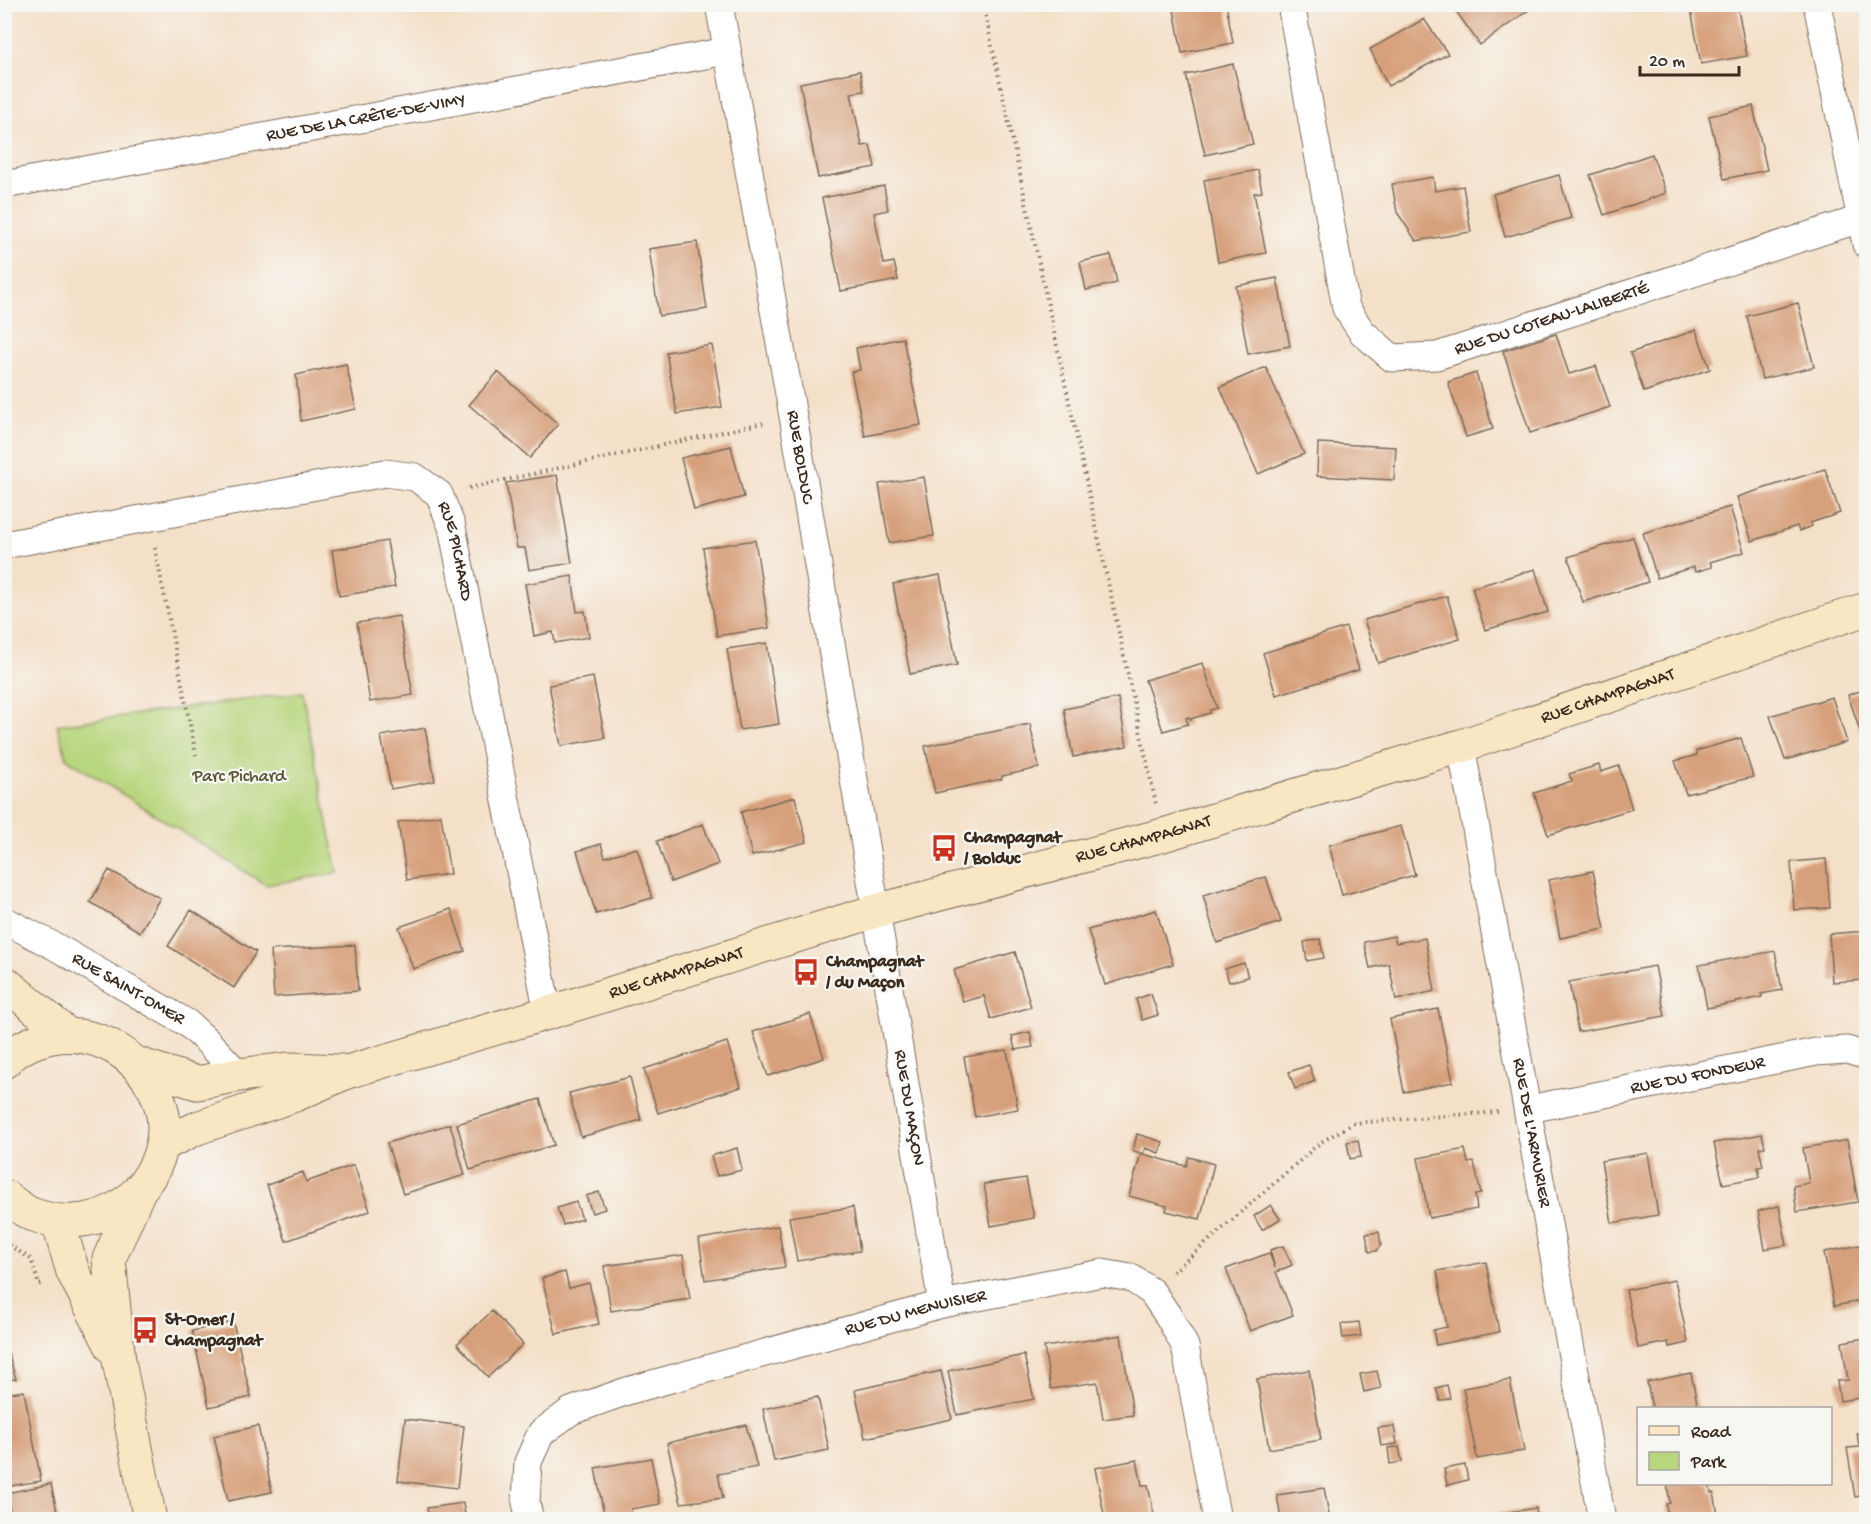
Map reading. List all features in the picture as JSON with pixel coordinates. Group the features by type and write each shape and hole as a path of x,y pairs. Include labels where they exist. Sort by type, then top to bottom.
{"street":[{"name":"RUE BOLDUC","path":"719,4 793,416 876,911"},
{"name":"RUE DU COTEAU-LALIBERTÉ","path":"1291,4 1346,308 1362,332 1392,358 1437,356 1865,226 1818,4"},
{"name":"RUE DE LA CRÊTE-DE-VIMY","path":"4,185 727,51"},
{"name":"RUE PICHARD","path":"4,545 386,473 415,477 439,494 452,526 548,1013"},
{"name":"RUE CHAMPAGNAT","path":"162,1144 197,1128 295,1095 347,1072 548,1013 876,911 1163,835 1461,746 1866,609"},
{"name":"RUE DE L'ARMURIER","path":"1461,746 1529,1109 1602,1520"},
{"name":"RUE DU MAÇON","path":"876,911 942,1304"},
{"name":"RUE SAINT-OMER","path":"4,920 56,947 187,1023 239,1075"},
{"path":"4,982 68,1035"},
{"path":"4,1062 11,1055 38,1040 68,1035 94,1038 118,1048 138,1064 154,1088 163,1116 162,1144 153,1171 138,1193 109,1258 119,1361 150,1520"},
{"name":"RUE DU FONDEUR","path":"1529,1109 1816,1052 1847,1050 1866,1056"},
{"name":"RUE CHAMPAGNAT","path":"138,1064 197,1083 290,1069 347,1072"},
{"path":"4,1196 29,1213 58,1222 87,1221 114,1211 138,1193"},
{"path":"58,1222 73,1272 119,1361"},
{"name":"RUE DU MENUISIER","path":"530,1520 526,1503 528,1462 540,1433 571,1411 627,1391 942,1304 1102,1273 1131,1278 1152,1292 1185,1346 1217,1520"}],"path":[{"path":"983,4 1163,835"},
{"path":"439,494 793,416"},
{"path":"149,518 196,755"},
{"path":"1152,1292 1321,1142 1354,1123 1529,1109"}],"green space":[{"name":"Parc Pichard","path":"302,692 338,873 266,885 67,759 57,725"}],"building":[{"path":"1173,4 1226,4 1233,43 1182,53"},
{"path":"1451,4 1537,4 1480,45"},
{"path":"1690,4 1737,4 1747,56 1701,64"},
{"path":"1424,19 1448,54 1388,86 1370,49"},
{"path":"1233,64 1253,144 1205,155 1186,75"},
{"path":"860,71 864,91 851,93 862,146 870,145 875,167 818,178 800,83"},
{"path":"1753,106 1767,170 1724,179 1709,116"},
{"path":"1652,154 1666,193 1604,215 1590,175"},
{"path":"1258,170 1262,192 1254,193 1266,253 1218,262 1204,180"},
{"path":"1559,175 1571,218 1505,237 1493,194"},
{"path":"1433,177 1435,191 1463,186 1471,232 1416,241 1397,212 1392,184"},
{"path":"884,186 888,210 874,213 884,264 894,262 898,280 841,291 822,198"},
{"path":"697,242 707,309 659,316 649,249"},
{"path":"1111,255 1117,283 1086,290 1080,262"},
{"path":"1277,278 1290,346 1248,354 1236,286"},
{"path":"1798,303 1814,367 1762,379 1747,316"},
{"path":"1696,330 1710,369 1644,392 1630,353"},
{"path":"1556,334 1569,374 1596,366 1610,407 1530,433 1503,351"},
{"path":"903,338 921,425 865,436 851,372 860,370 856,348"},
{"path":"712,345 722,407 677,414 666,352"},
{"path":"346,364 356,409 301,421 296,375"},
{"path":"1266,367 1304,454 1258,474 1220,387"},
{"path":"498,372 558,424 530,458 469,405"},
{"path":"1476,373 1493,429 1466,437 1448,382"},
{"path":"1318,443 1396,447 1394,480 1317,476"},
{"path":"731,446 744,497 694,510 681,458"},
{"path":"1825,469 1840,513 1810,523 1812,526 1799,531 1797,526 1752,541 1737,497"},
{"path":"557,475 572,563 529,570 525,548 517,548 506,483"},
{"path":"924,477 934,536 889,543 879,484"},
{"path":"1730,507 1744,552 1710,562 1712,567 1695,572 1694,567 1657,578 1643,533"},
{"path":"1633,537 1648,582 1583,602 1568,557"},
{"path":"755,540 769,628 717,636 703,548"},
{"path":"387,541 395,587 339,596 332,550"},
{"path":"1535,569 1548,612 1485,630 1472,588"},
{"path":"940,575 957,665 910,674 893,584"},
{"path":"572,576 577,612 585,611 589,637 555,643 553,632 534,636 525,584"},
{"path":"1447,596 1460,639 1378,663 1364,620"},
{"path":"399,616 413,695 370,702 357,623"},
{"path":"1346,627 1359,670 1276,695 1263,653"},
{"path":"767,643 779,724 740,730 727,649"},
{"path":"1203,663 1217,708 1210,710 1210,713 1186,718 1188,724 1163,731 1145,680"},
{"path":"593,677 605,738 561,746 549,685"},
{"path":"1866,689 1866,739 1863,740 1848,695"},
{"path":"1832,697 1847,742 1785,760 1770,716"},
{"path":"1118,698 1127,746 1073,757 1064,709"},
{"path":"1030,724 1039,768 1002,776 1002,779 935,793 925,746"},
{"path":"425,728 435,781 391,789 381,736"},
{"path":"1741,738 1753,777 1686,794 1675,761 1697,755 1696,751"},
{"path":"1599,765 1601,772 1619,766 1632,809 1548,835 1534,793 1572,781 1569,774"},
{"path":"795,797 807,842 752,856 741,812"},
{"path":"441,815 450,874 407,880 398,822"},
{"path":"703,824 718,864 671,882 657,841"},
{"path":"1401,826 1415,875 1342,895 1329,845"},
{"path":"601,844 605,857 637,848 652,898 596,914 577,851"},
{"path":"1826,859 1830,908 1794,910 1791,862"},
{"path":"109,870 160,898 140,932 90,902"},
{"path":"1593,871 1605,929 1560,938 1549,880"},
{"path":"1266,877 1281,922 1217,943 1203,895"},
{"path":"451,909 465,951 413,969 399,927"},
{"path":"191,910 256,952 234,988 168,946"},
{"path":"1156,910 1173,964 1105,985 1088,930"},
{"path":"1866,931 1866,980 1832,982 1829,934"},
{"path":"1394,936 1396,943 1425,938 1435,991 1396,1000 1389,964 1370,968 1364,942"},
{"path":"1320,939 1324,958 1307,961 1304,942"},
{"path":"355,945 358,991 274,997 271,950"},
{"path":"1775,951 1782,990 1761,994 1762,997 1707,1008 1699,965"},
{"path":"1015,952 1031,1007 991,1019 984,996 963,1002 954,970"},
{"path":"1244,963 1248,977 1229,982 1225,969"},
{"path":"1655,966 1665,1016 1578,1032 1569,982"},
{"path":"1151,994 1158,1015 1142,1020 1136,999"},
{"path":"1438,1009 1453,1082 1404,1092 1390,1019"},
{"path":"810,1014 824,1058 768,1076 753,1032"},
{"path":"1030,1032 1033,1047 1015,1050 1012,1036"},
{"path":"727,1042 741,1087 658,1113 644,1069"},
{"path":"1007,1050 1018,1109 975,1117 964,1057"},
{"path":"1309,1065 1315,1081 1295,1089 1289,1072"},
{"path":"630,1077 641,1120 581,1137 569,1093"},
{"path":"540,1099 554,1145 470,1170 457,1124"},
{"path":"450,1124 465,1175 403,1194 387,1143"},
{"path":"1137,1134 1163,1142 1159,1153 1145,1148 1143,1154 1186,1166 1189,1157 1214,1164 1200,1219 1166,1211 1167,1206 1129,1196 1141,1153 1133,1151"},
{"path":"1762,1134 1765,1147 1759,1148 1763,1166 1758,1167 1760,1177 1723,1184 1714,1143"},
{"path":"1358,1140 1361,1157 1350,1159 1347,1142"},
{"path":"1847,1140 1858,1202 1797,1212 1793,1186 1809,1183 1803,1148"},
{"path":"737,1148 742,1170 717,1176 711,1156"},
{"path":"1465,1149 1468,1163 1474,1162 1481,1194 1475,1195 1477,1209 1429,1218 1418,1158"},
{"path":"1648,1153 1658,1215 1612,1223 1601,1161"},
{"path":"354,1165 370,1211 286,1241 267,1185 303,1172 306,1182"},
{"path":"1026,1178 1034,1218 991,1226 984,1184"},
{"path":"599,1192 605,1209 592,1213 586,1196"},
{"path":"576,1202 582,1219 563,1225 557,1208"},
{"path":"1271,1205 1280,1219 1262,1230 1254,1216"},
{"path":"1779,1206 1787,1245 1765,1249 1758,1211"},
{"path":"853,1207 860,1251 797,1261 789,1217"},
{"path":"778,1226 785,1267 705,1280 699,1239"},
{"path":"1379,1232 1381,1245 1376,1251 1369,1252 1366,1234"},
{"path":"1866,1244 1866,1300 1834,1306 1824,1252"},
{"path":"1283,1246 1292,1265 1276,1272 1293,1315 1250,1331 1226,1269 1269,1253 1275,1268 1270,1250"},
{"path":"683,1255 690,1299 611,1311 604,1266"},
{"path":"1486,1262 1499,1332 1436,1345 1433,1330 1447,1327 1437,1271"},
{"path":"565,1272 569,1288 589,1283 599,1324 556,1334 542,1278"},
{"path":"1675,1280 1688,1343 1669,1347 1668,1342 1638,1348 1626,1290"},
{"path":"492,1311 523,1344 488,1377 457,1344"},
{"path":"233,1322 251,1397 209,1407 192,1331"},
{"path":"1359,1322 1361,1336 1343,1338 1341,1324"},
{"path":"1121,1335 1133,1415 1103,1419 1097,1382 1051,1389 1044,1347"},
{"path":"1866,1338 1866,1397 1840,1401 1837,1381 1848,1380 1842,1342"},
{"path":"4,1339 16,1379 4,1380"},
{"path":"1024,1355 1034,1399 957,1415 948,1371"},
{"path":"1309,1370 1321,1440 1269,1449 1257,1379"},
{"path":"941,1371 952,1419 865,1438 855,1390"},
{"path":"1377,1371 1381,1388 1364,1392 1360,1374"},
{"path":"1691,1373 1698,1407 1652,1407 1647,1382"},
{"path":"1510,1380 1524,1451 1477,1459 1463,1388"},
{"path":"1447,1385 1450,1398 1440,1401 1436,1388"},
{"path":"24,1391 41,1481 4,1487 4,1394"},
{"path":"818,1397 829,1450 774,1461 763,1409"},
{"path":"405,1419 464,1426 457,1488 398,1481"},
{"path":"746,1425 757,1467 718,1474 723,1498 681,1503 667,1443"},
{"path":"258,1426 272,1492 228,1501 214,1436"},
{"path":"1394,1426 1397,1444 1381,1446 1378,1428"},
{"path":"1866,1432 1866,1495 1855,1497 1847,1448 1859,1447 1857,1433"},
{"path":"1399,1447 1402,1462 1390,1464 1388,1448"},
{"path":"651,1458 660,1504 631,1509 633,1520 605,1520 595,1468"},
{"path":"1137,1460 1142,1485 1148,1485 1155,1520 1105,1520 1095,1468"},
{"path":"1465,1465 1468,1480 1447,1485 1444,1469"},
{"path":"51,1484 59,1520 12,1520 6,1493"},
{"path":"1667,1485 1709,1485 1711,1493 1714,1493 1719,1520 1668,1520 1666,1504 1670,1503"},
{"path":"1324,1488 1330,1520 1281,1520 1277,1495"},
{"path":"463,1503 466,1520 429,1520 427,1508"},
{"path":"1536,1508 1537,1520 1469,1520 1469,1518"}],"place":[{"name":"Champagnat / Bolduc","path":"944,848"},
{"name":"Champagnat / du Maçon","path":"806,972"},
{"name":"St-Omer / Champagnat","path":"145,1330"}]}
